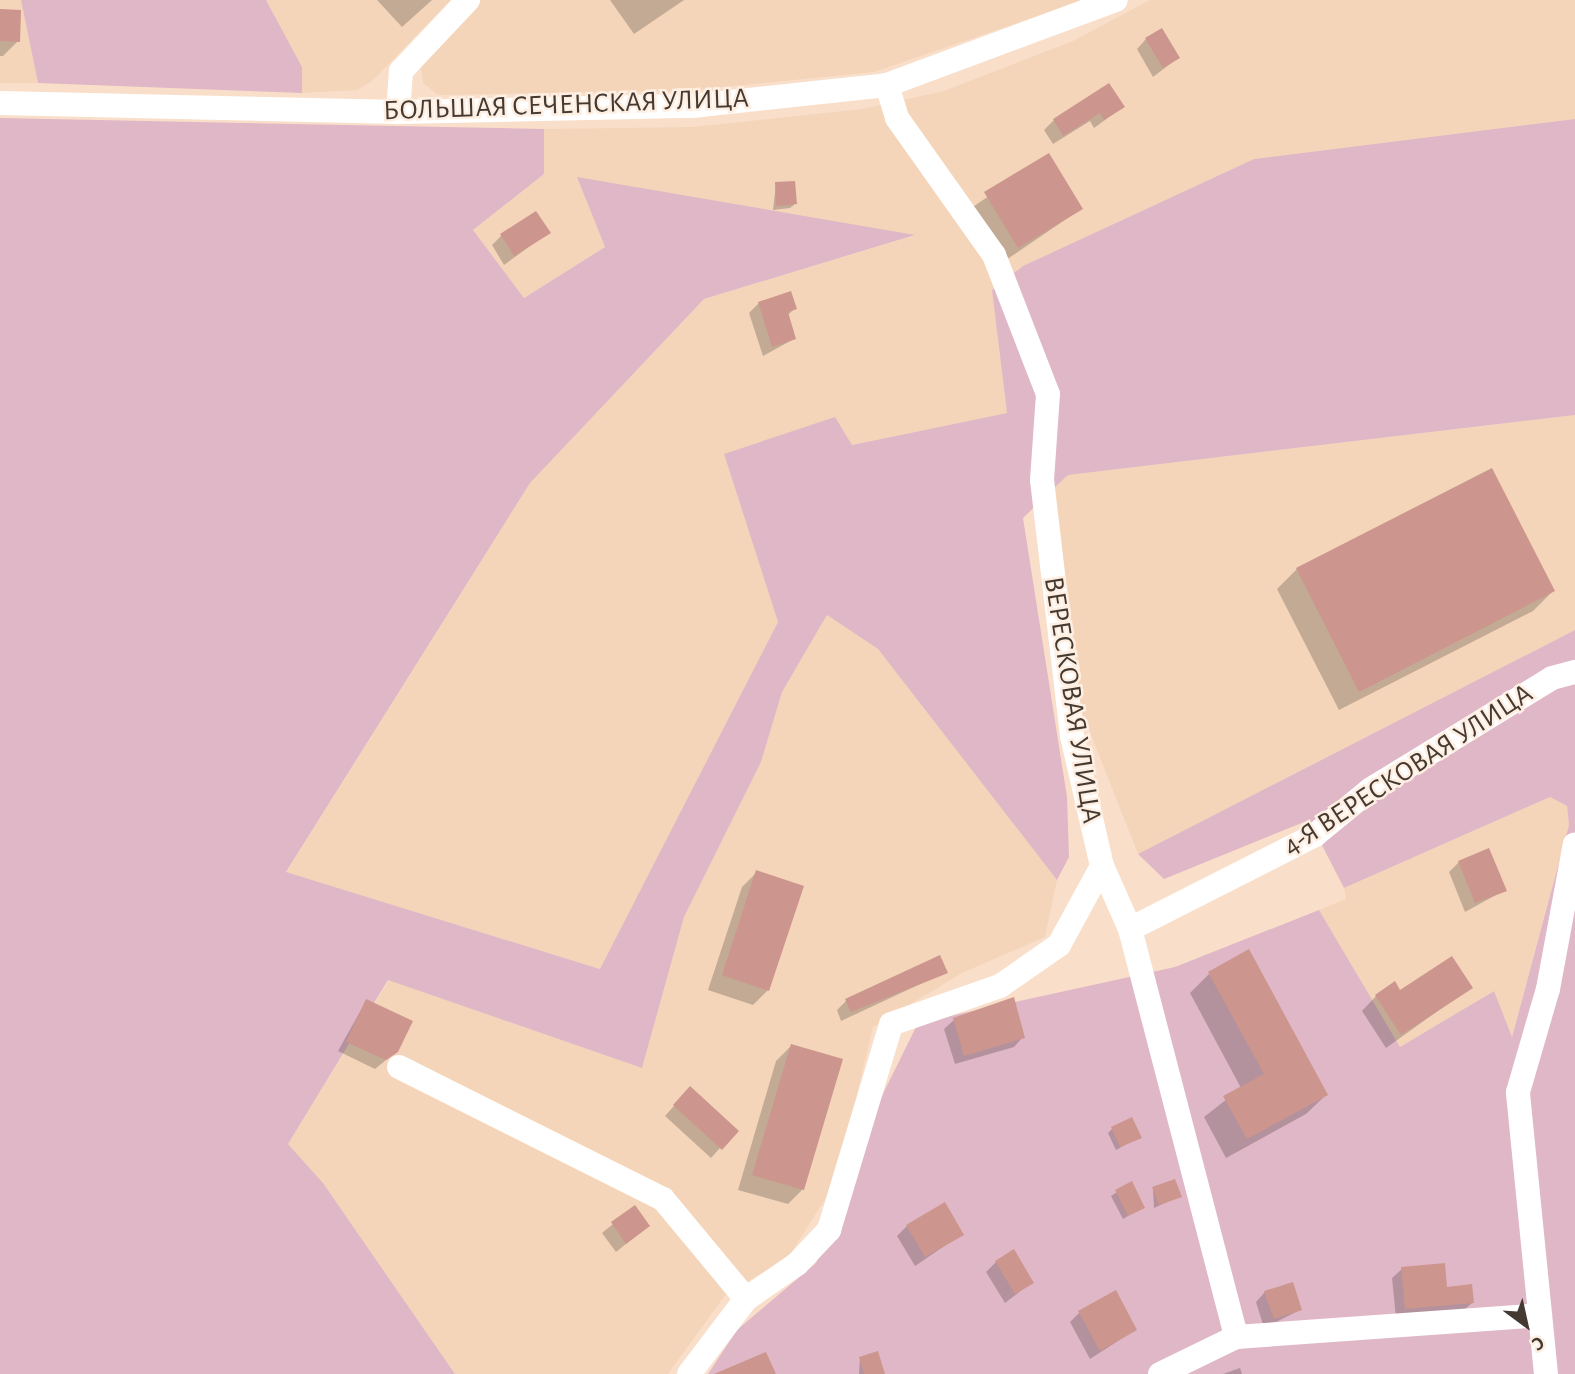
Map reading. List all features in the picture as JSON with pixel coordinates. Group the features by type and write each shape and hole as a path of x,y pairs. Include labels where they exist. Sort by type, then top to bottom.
{"street":[{"path":"398,112 401,71 468,0"},
{"name":"БОЛЬШАЯ СЕЧЕНСКАЯ УЛИЦА","path":"0,103 398,112 691,106 887,85 1116,0"},
{"name":"ВЕРЕСКОВАЯ УЛИЦА","path":"887,85 897,118 994,255 1048,394 1042,480 1072,736 1102,866 1130,929 1236,1337"},
{"name":"4-Я ВЕРЕСКОВАЯ УЛИЦА","path":"1130,929 1315,835 1371,789 1552,678 1575,672"},
{"path":"1546,1374 1518,1092 1548,989 1575,844"},
{"path":"690,1374 746,1298 797,1264 829,1230 891,1024 1000,986 1059,945 1102,866"},
{"path":"398,1067 663,1199 746,1298"},
{"path":"1160,1374 1236,1337 1540,1315"}],"shaded area":[{"path":"0,0 21,0 38,83 0,83"},
{"path":"21,0 266,0 302,67 302,93 38,83"},
{"path":"266,0 451,0 371,82 357,90 302,93 302,67"},
{"path":"477,0 1084,0 874,72 684,91 438,95 423,83 421,67"},
{"path":"1150,0 1575,0 1575,119 1254,159 1023,266 992,290 1007,413 852,445 724,454 778,622 601,969 286,873 530,483 704,299 913,236 578,178 605,247 524,298 473,230 544,174 544,129 693,127 862,109 944,91 1073,41"},
{"path":"0,118 544,129 544,174 473,230 524,298 605,247 577,177 915,235 704,299 530,483 286,872 600,969 778,622 724,454 835,417 852,445 1007,413 992,290 1023,266 1254,159 1575,119 1575,415 1068,475 1023,518 1067,797 1069,857 1057,880 878,649 827,615 782,692 761,762 684,917 642,1068 388,980 288,1144 323,1183 455,1374 0,1374"},
{"path":"1575,415 1575,630 1138,854 1080,707 1054,489 1068,475"},
{"path":"827,615 878,649 1057,880 1045,937 962,973 873,1027 837,1180 788,1258 726,1294 668,1374 455,1374 323,1183 288,1144 389,980 642,1068 684,917 761,762 782,692"},
{"path":"1575,630 1575,1374 708,1374 737,1330 816,1263 873,1114 918,1023 1175,967 1319,910 1400,1047 1494,991 1512,1037 1569,825 1567,806 1550,797 1344,888 1309,820 1164,879 1138,854"},
{"path":"1550,797 1567,806 1569,825 1511,1039 1493,991 1400,1048 1319,910 1346,899 1344,888"}],"building":[{"path":"0,9 21,10 20,42 0,41"},
{"path":"1162,28 1180,58 1163,68 1145,38"},
{"path":"1109,83 1125,107 1104,120 1100,113 1063,136 1053,119"},
{"path":"1049,153 1083,209 1018,248 984,192"},
{"path":"795,181 797,204 776,206 775,182"},
{"path":"536,211 551,233 514,256 500,234"},
{"path":"791,291 797,309 788,312 796,339 772,347 758,302"},
{"path":"1492,468 1555,591 1359,692 1296,568"},
{"path":"1489,848 1507,891 1475,903 1458,861"},
{"path":"756,870 804,886 769,991 722,975"},
{"path":"1249,949 1328,1095 1247,1139 1223,1096 1264,1074 1208,972"},
{"path":"940,955 948,973 851,1012 845,999"},
{"path":"1452,956 1473,988 1401,1035 1375,995 1395,981 1400,990"},
{"path":"1014,997 1025,1038 964,1056 953,1018"},
{"path":"366,999 413,1021 398,1052 386,1060 346,1042"},
{"path":"791,1044 843,1059 804,1190 752,1175"},
{"path":"690,1086 739,1131 722,1150 673,1105"},
{"path":"1132,1117 1142,1138 1120,1147 1111,1127"},
{"path":"1175,1179 1182,1197 1159,1205 1152,1187"},
{"path":"1132,1181 1145,1208 1128,1216 1115,1190"},
{"path":"945,1202 964,1235 925,1257 906,1225"},
{"path":"635,1205 650,1226 626,1244 611,1222"},
{"path":"1014,1249 1034,1283 1015,1294 995,1261"},
{"path":"1445,1263 1447,1287 1472,1284 1474,1303 1405,1309 1401,1267"},
{"path":"1293,1282 1302,1310 1274,1319 1264,1291"},
{"path":"1116,1290 1137,1330 1100,1351 1078,1311"},
{"path":"878,1351 885,1374 864,1374 859,1357"},
{"path":"766,1352 776,1374 714,1374"}]}
